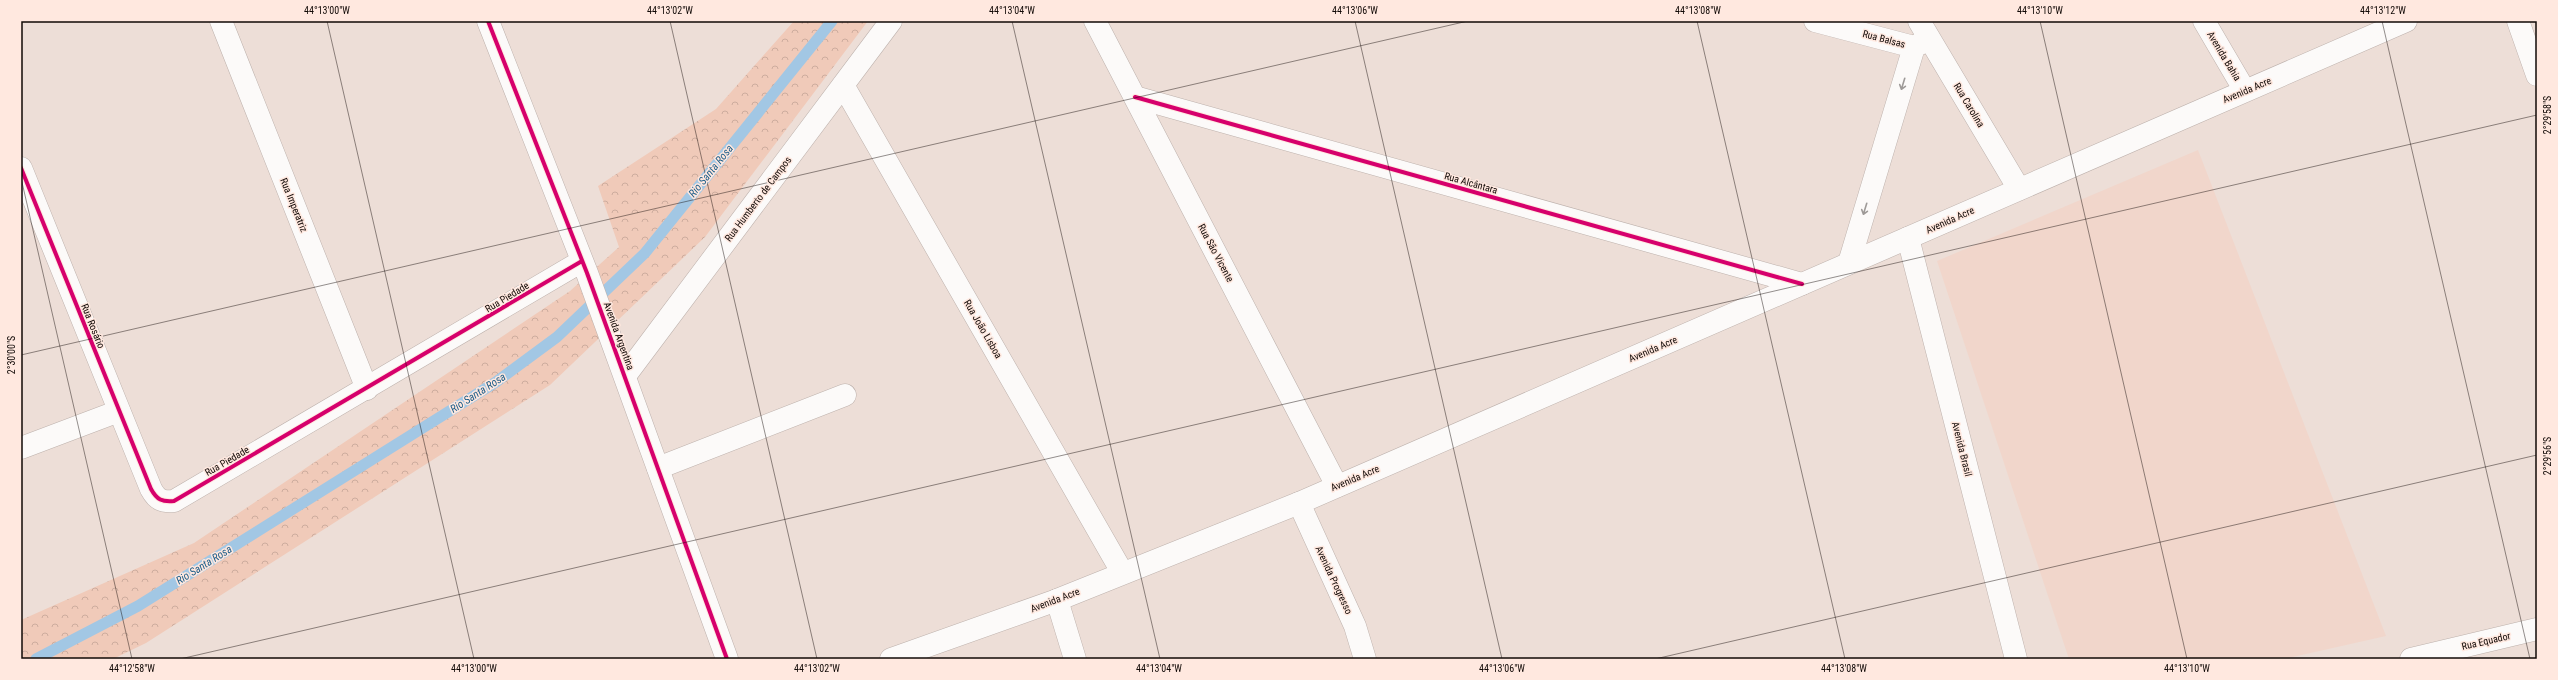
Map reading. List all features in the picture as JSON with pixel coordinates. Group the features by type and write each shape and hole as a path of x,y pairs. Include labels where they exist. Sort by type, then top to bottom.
{"street":[{"name":"Rua Imperatriz","path":"221,21 367,389"},
{"name":"Avenida Argentina","path":"488,21 612,338 727,659"},
{"name":"Rua Humberto de Campos","path":"625,376 891,21"},
{"name":"Rua São Vicente","path":"1096,21 1337,486"},
{"name":"Rua Balsas","path":"1815,21 1921,35"},
{"name":"Avenida Bahia","path":"2204,21 2245,91"},
{"name":"Avenida Acre","path":"891,659 1057,600 1122,572 1299,503 2406,21"},
{"path":"2518,21 2537,75"},
{"name":"Rua Carolina","path":"1921,35 2019,189"},
{"path":"1849,264 1921,35"},
{"name":"Rua João Lisboa","path":"843,85 1122,572"},
{"name":"Rua Alcântara","path":"1135,97 1802,284"},
{"name":"Rua Rosário","path":"21,168 151,489"},
{"name":"Avenida Brasil","path":"1908,238 2016,659"},
{"name":"Rua Piedade","path":"151,489 156,498 164,502 174,501 367,389 585,267"},
{"path":"658,468 845,395"},
{"path":"21,448 119,411"},
{"name":"Avenida Progresso","path":"1299,503 1355,626 1365,659"},
{"path":"1057,600 1075,659"},
{"name":"Rua Equador","path":"2411,659 2537,629"}],"shaded area":[{"path":"2198,150 2386,636 2284,659 2069,659 1937,261"}],"green space":[{"path":"794,21 868,21 705,237 550,385 146,643 113,659 21,659 21,620 194,543 570,291 619,247 598,186 716,109"}],"waterway":[{"name":"Rio Santa Rosa","path":"36,659 138,606 496,382 557,337 645,253 832,21"}],"cycle path":[{"path":"488,21 587,273 727,659"},
{"path":"1135,97 1802,284"},
{"path":"21,168 151,489 155,496 160,500 166,501 174,501 582,261"}]}
